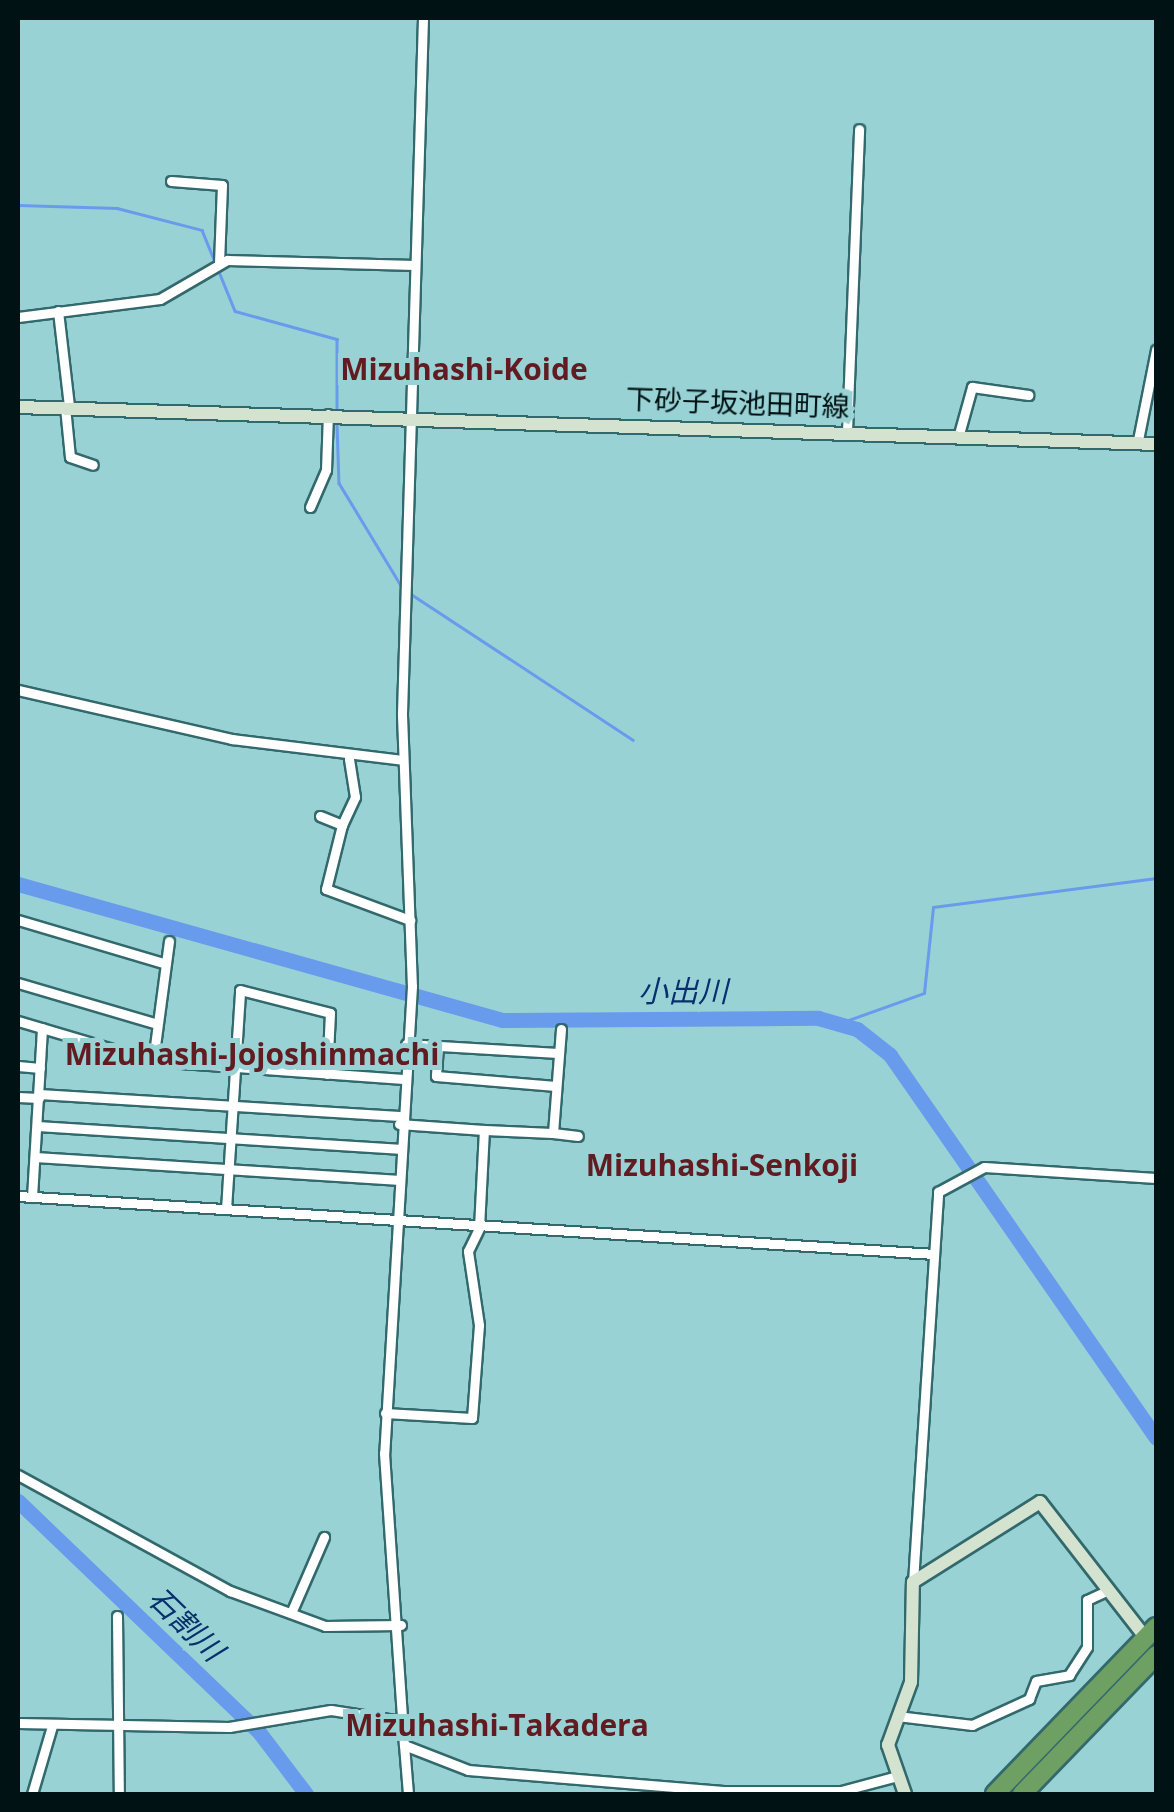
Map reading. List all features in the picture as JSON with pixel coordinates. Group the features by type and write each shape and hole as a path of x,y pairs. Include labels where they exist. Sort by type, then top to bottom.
{"highway":[{"path":"996,1794 1151,1633"},
{"path":"1022,1794 1156,1655"}],"main road":[{"name":"下砂子坂池田町線","path":"18,407 960,434 1138,440 1156,444"},
{"path":"905,1794 894,1778 888,1744 911,1682 913,1582 1040,1502 1104,1592 1151,1633"}],"street":[{"path":"408,1794 401,1721 401,1625 385,1412 399,1120 412,986 402,760 423,18"},
{"path":"847,431 859,129"},
{"path":"171,182 222,185 219,263"},
{"path":"18,317 160,299 219,263 415,265"},
{"path":"58,312 70,457 93,465"},
{"path":"1138,440 1156,350"},
{"path":"960,434 972,387 1028,395"},
{"path":"310,507 326,470 328,414"},
{"path":"18,690 349,758 402,760"},
{"path":"349,758 355,797 342,825 326,889 410,920"},
{"path":"320,816 342,825"},
{"path":"18,920 163,963"},
{"path":"154,1061 163,963 169,941"},
{"path":"18,983 157,1024"},
{"path":"226,1209 240,990 330,1013 327,1074"},
{"path":"18,1021 154,1061 403,1079"},
{"path":"32,1197 42,1028"},
{"path":"553,1133 561,1029"},
{"path":"406,1044 558,1053"},
{"path":"438,1046 436,1076 556,1086"},
{"path":"18,1066 40,1068"},
{"path":"18,1097 231,1106 578,1136"},
{"path":"37,1126 398,1149"},
{"path":"385,1412 472,1418 479,1324 467,1262 478,1228 484,1130"},
{"path":"34,1157 396,1180"},
{"path":"913,1582 938,1192 950,1180 984,1167 1156,1178"},
{"path":"18,1196 934,1254"},
{"path":"18,1475 230,1591 326,1626 401,1625"},
{"path":"290,1613 324,1537"},
{"path":"897,1716 972,1725 1029,1699 1036,1681 1069,1675 1087,1646 1088,1600 1104,1592"},
{"path":"117,1616 119,1794"},
{"path":"18,1723 229,1727 330,1710 401,1721"},
{"path":"32,1794 52,1726"},
{"path":"404,1745 468,1770 723,1792 841,1791 894,1778"}],"waterway":[{"path":"18,205 117,208 202,230 235,311 337,339 337,411"},
{"path":"337,424 339,483 402,587"},
{"path":"408,592 633,740"},
{"path":"843,1022 924,993 933,907 1156,878"},
{"name":"小出川","path":"18,884 502,1020 818,1018 857,1029 890,1055 1156,1438"},
{"name":"石割川","path":"18,1501 259,1732 306,1794"}],"district":[{"name":"Mizuhashi-Koide","path":"464,369"},
{"name":"Mizuhashi-Jojoshinmachi","path":"252,1054"},
{"name":"Mizuhashi-Senkoji","path":"722,1165"},
{"name":"Mizuhashi-Takadera","path":"497,1725"}]}
